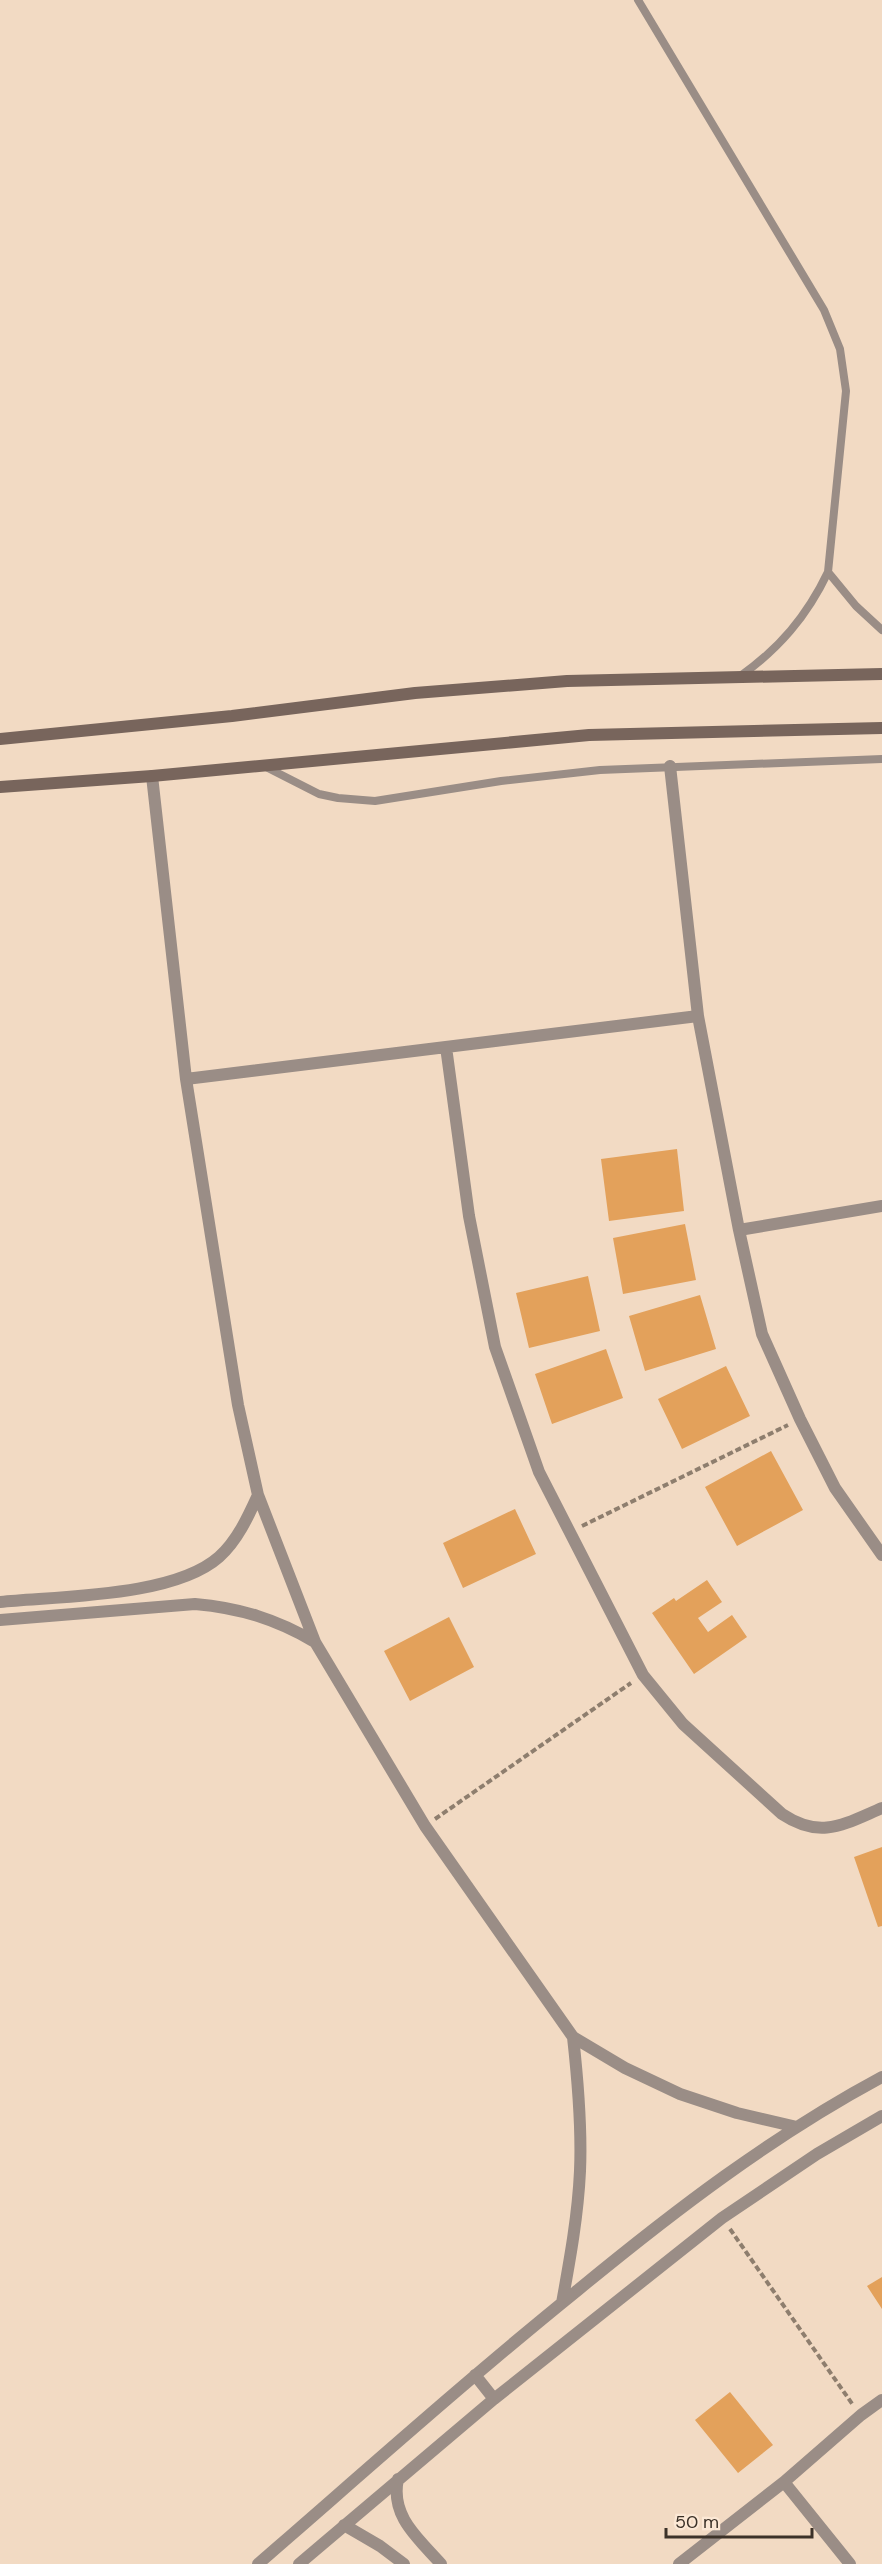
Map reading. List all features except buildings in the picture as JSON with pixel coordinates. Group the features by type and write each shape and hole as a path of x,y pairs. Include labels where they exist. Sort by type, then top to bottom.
{"street":[{"path":"0,739 232,716 415,693 567,681 882,674"},
{"path":"0,787 152,776 589,735 882,728"},
{"path":"670,766 699,1016 739,1230 762,1334 800,1419 835,1488 882,1555"},
{"path":"152,776 186,1079 238,1405 258,1495 315,1642 425,1826 573,2037 626,2068 680,2094 737,2113 797,2127"},
{"path":"186,1079 699,1016"},
{"path":"446,1047 469,1216 495,1347 539,1472 644,1675 683,1724 782,1814 795,1823 813,1829 841,1826 882,1808"},
{"path":"739,1230 882,1206"},
{"path":"0,1602 151,1588 187,1576 218,1558 234,1539 258,1495"},
{"path":"151,1588 153,1606"},
{"path":"0,1620 195,1604 227,1607 258,1614 288,1626 315,1642"},
{"path":"561,2303 574,2237 580,2171 580,2104 573,2037"},
{"path":"258,2564 475,2375 561,2303 719,2178 797,2127 882,2077"},
{"path":"298,2564 494,2399 722,2218 817,2154 882,2116"},
{"path":"475,2375 494,2399"},
{"path":"679,2564 784,2482 861,2415 882,2400"},
{"path":"398,2479 396,2497 401,2516 441,2564"},
{"path":"784,2482 850,2564"},
{"path":"344,2525 380,2546 404,2564"}],"lane":[{"path":"638,0 824,310 840,349 846,391 828,572 819,591 795,627 759,663 738,677"},
{"path":"828,572 856,606 882,630"},
{"path":"261,764 319,794 357,801 375,801 544,775 670,766 882,759"}],"path":[{"path":"570,1532 800,1419"},
{"path":"425,1826 644,1675"},
{"path":"722,2218 861,2415"}]}
